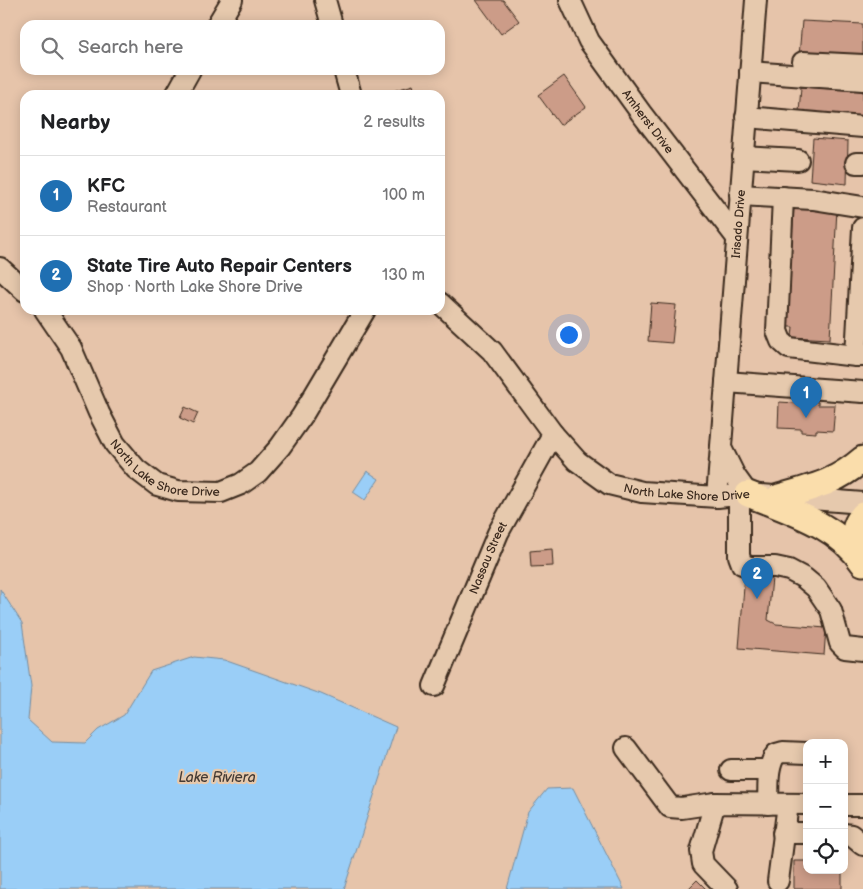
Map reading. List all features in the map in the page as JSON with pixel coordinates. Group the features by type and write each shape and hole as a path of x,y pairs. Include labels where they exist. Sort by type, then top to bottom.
{"main road":[{"path":"779,497 823,485 848,472 863,459"},
{"path":"744,495 808,518 838,536 860,559"},
{"path":"860,559 854,537 856,524 863,515"}],"street":[{"path":"220,20 232,0"},
{"path":"325,0 331,20"},
{"name":"Amherst Drive","path":"570,0 589,41 641,113 737,238"},
{"name":"Irisado Drive","path":"717,497 756,0"},
{"path":"750,65 863,65"},
{"path":"750,65 863,80"},
{"path":"179,90 187,75"},
{"path":"345,75 350,90"},
{"path":"746,117 863,127"},
{"path":"743,157 798,160"},
{"path":"740,195 813,199 863,207"},
{"path":"783,197 777,331 781,341 789,348 859,356 863,228"},
{"path":"0,268 20,286"},
{"name":"North Lake Shore Drive","path":"445,308 492,351 553,434 577,461 609,484 642,492 717,497 744,495 863,503"},
{"name":"North Lake Shore Drive","path":"51,315 72,348 99,413 115,444 136,469 157,486 178,490 221,492 241,484 258,472 280,447 302,416 362,315"},
{"path":"726,382 863,392"},
{"name":"Nassau Street","path":"434,686 498,533 553,434"},
{"path":"721,448 744,495 739,556 742,564 750,567 789,570 804,578 816,588 831,610 840,643 845,648 863,650"},
{"path":"626,748 670,807 682,808 715,803 788,804"},
{"path":"778,880 788,804 770,770 772,760 776,754 803,752"},
{"path":"731,770 770,770"},
{"path":"715,803 701,851 703,864 727,889"},
{"path":"848,805 863,805"},
{"path":"783,833 803,833"},
{"path":"848,835 863,845"}],"water":[{"path":"367,471 379,479 365,500 353,492"},
{"name":"Lake Riviera","path":"0,589 22,623 31,686 28,720 52,742 85,743 98,730 124,715 151,671 194,657 224,660 321,694 396,727 344,889 0,889"},
{"path":"573,788 624,889 507,889 528,812 547,789"}],"building":[{"path":"476,0 503,0 519,21 501,34"},
{"path":"802,21 863,24 863,59 799,56"},
{"path":"564,76 586,107 560,125 538,95"},
{"path":"413,85 414,90 396,90"},
{"path":"801,87 863,91 863,117 799,112"},
{"path":"813,138 848,141 847,184 810,180"},
{"path":"794,206 837,209 830,339 792,337 793,327 787,327"},
{"path":"651,303 676,305 672,343 648,341"},
{"path":"812,401 818,402 818,405 835,405 833,431 816,430 816,433 801,432 801,429 778,428 779,402 812,404"},
{"path":"185,407 198,413 193,424 180,418"},
{"path":"552,549 553,566 531,567 530,551"},
{"path":"745,575 772,578 768,620 776,624 826,628 824,655 739,648"},
{"path":"794,861 803,861 803,874 842,874 842,889 794,889"},
{"path":"697,880 706,889 688,889"}],"place":[{"name":"KFC","path":"806,418"},
{"name":"State Tire Auto Repair Centers","path":"757,599"}]}
